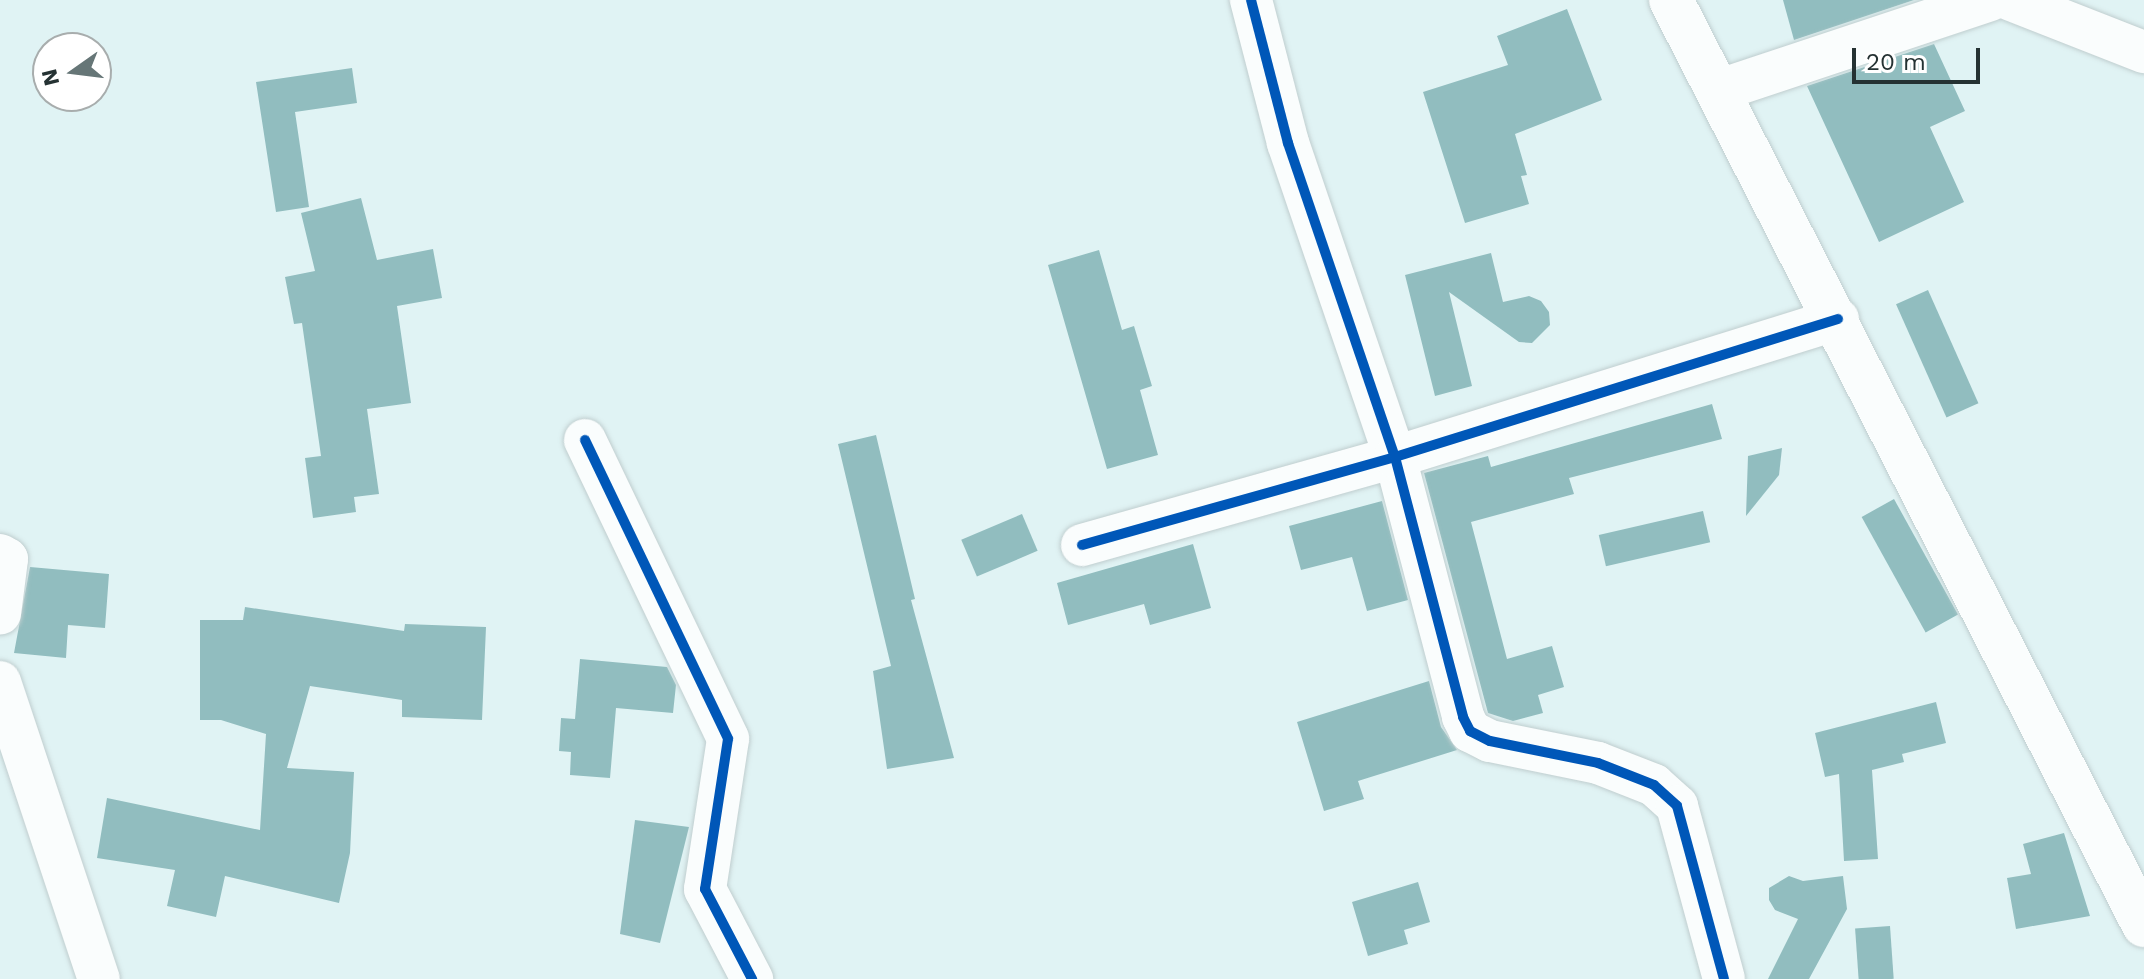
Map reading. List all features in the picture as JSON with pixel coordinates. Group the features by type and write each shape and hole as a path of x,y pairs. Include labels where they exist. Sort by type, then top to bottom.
{"main road":[{"path":"1671,0 1838,319 2144,925"}],"street":[{"path":"1251,0 1288,143 1395,457 1470,731 1490,741 1598,763 1654,785 1677,806 1724,979"},
{"path":"1717,91 1990,0"},
{"path":"2011,0 2144,52"},
{"path":"1082,545 1395,457 1838,319"},
{"path":"585,440 728,739 705,889 752,979"},
{"path":"0,555 7,559 0,614"},
{"path":"0,682 99,979"}],"building":[{"path":"1783,0 1914,0 1794,40"},
{"path":"1567,9 1602,100 1515,134 1527,175 1521,176 1529,204 1465,223 1423,92 1508,65 1497,36"},
{"path":"1934,44 1965,111 1930,127 1964,202 1879,242 1807,86"},
{"path":"352,68 357,103 295,112 309,207 276,212 256,82"},
{"path":"361,198 377,260 433,249 442,298 397,306 411,403 367,409 379,494 354,497 356,512 313,518 305,458 321,456 302,323 294,324 285,277 315,271 301,213"},
{"path":"1099,250 1122,330 1134,326 1152,386 1140,390 1158,455 1107,469 1048,265"},
{"path":"1491,253 1503,302 1529,296 1541,301 1549,312 1550,325 1532,343 1519,342 1449,292 1472,386 1435,396 1405,275"},
{"path":"1928,290 1978,403 1946,418 1896,304"},
{"path":"1712,404 1722,439 1569,478 1574,494 1471,522 1507,659 1552,646 1564,687 1538,695 1543,713 1513,721 1488,713 1424,473 1488,456 1491,467"},
{"path":"876,435 915,599 911,600 954,758 887,769 873,671 891,666 838,444"},
{"path":"1782,448 1779,475 1746,516 1748,456"},
{"path":"1894,499 1958,614 1926,632 1862,517"},
{"path":"1382,501 1408,600 1367,611 1352,557 1301,570 1289,526"},
{"path":"1703,511 1710,542 1606,566 1599,535"},
{"path":"1022,514 1038,551 977,577 961,540"},
{"path":"1193,544 1211,608 1150,625 1144,604 1068,625 1057,583"},
{"path":"30,567 109,574 105,628 68,625 66,658 14,653"},
{"path":"245,607 404,631 405,624 486,627 482,720 402,717 402,700 310,686 287,768 354,772 350,853 339,903 225,876 216,917 167,906 175,870 97,858 107,798 260,830 266,734 221,720 200,720 200,620 243,620"},
{"path":"580,659 667,667 676,685 673,713 616,708 610,778 570,775 571,752 559,751 561,718 575,719"},
{"path":"1429,681 1441,727 1457,750 1358,781 1364,799 1324,811 1297,722"},
{"path":"1936,702 1946,743 1902,754 1904,762 1872,770 1878,859 1844,861 1839,774 1825,777 1815,733"},
{"path":"635,820 689,827 660,943 620,934"},
{"path":"2064,833 2090,916 2016,929 2007,878 2031,874 2023,844"},
{"path":"1789,876 1803,881 1843,876 1847,909 1809,979 1768,979 1798,919 1775,910 1769,900 1769,888"},
{"path":"1418,882 1430,922 1404,930 1408,944 1368,956 1352,902"},
{"path":"1890,926 1894,979 1859,979 1855,928"}],"cycle path":[{"path":"1251,0 1288,143 1395,457 1463,717 1470,731 1490,741 1598,763 1654,785 1677,806 1724,979"},
{"path":"1082,545 1395,457 1838,319"},
{"path":"585,440 728,739 705,889 752,979"}]}
